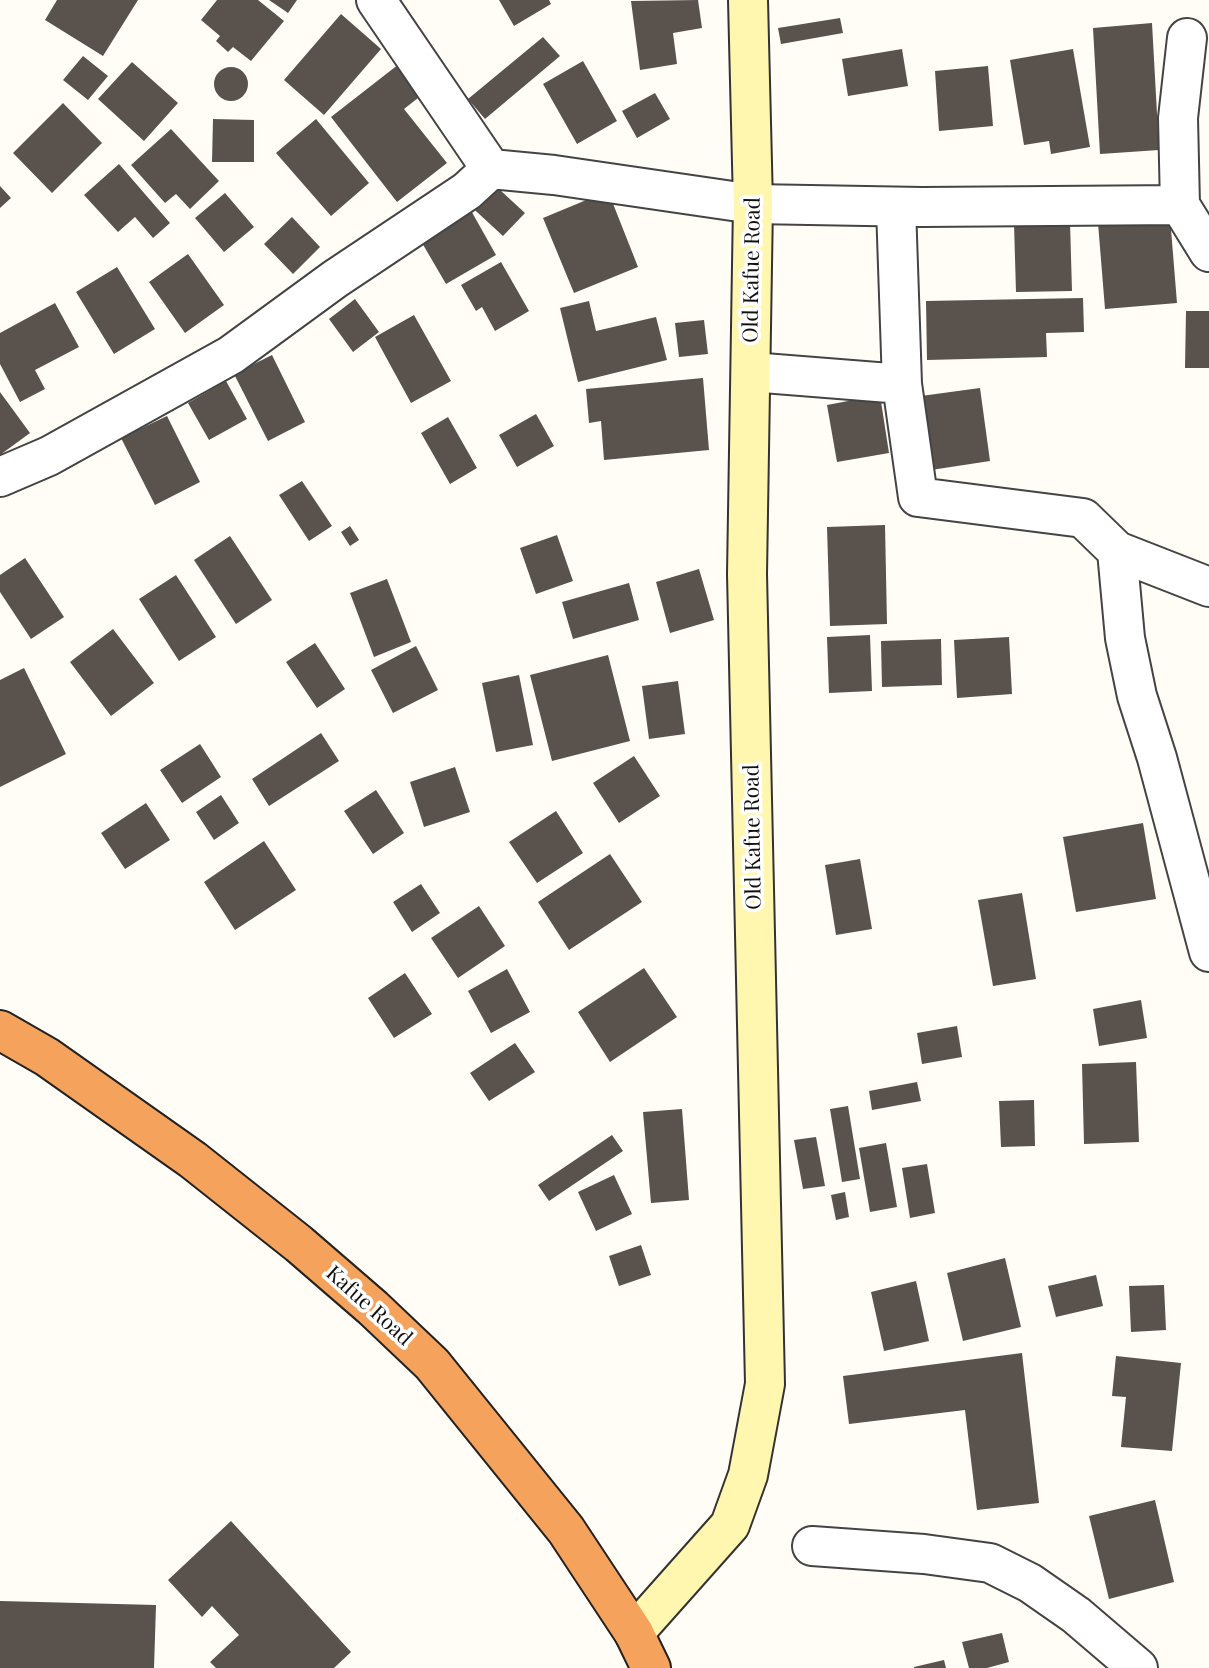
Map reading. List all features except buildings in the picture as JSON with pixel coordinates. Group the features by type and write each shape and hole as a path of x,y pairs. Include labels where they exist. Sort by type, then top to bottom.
{"highway":[{"name":"Kafue Road","path":"0,1030 47,1057 193,1160 299,1244 432,1364 566,1530 634,1633 651,1668"}],"street":[{"path":"376,0 491,169"},
{"name":"Old Kafue Road","path":"634,1633 730,1525 748,1475 765,1384 747,574 753,204 748,0"},
{"path":"1187,38 1178,118 1180,205 1209,252"},
{"path":"0,477 49,456 231,355 335,279 467,191 491,169 554,175 753,204 895,207 1180,205"},
{"path":"895,207 902,384 918,497 1083,518 1117,551 1209,587"},
{"path":"751,372 902,384"},
{"path":"1117,551 1125,638 1137,696 1157,758 1209,952"},
{"path":"812,1546 923,1554 989,1563 1030,1583 1076,1615 1138,1668"}]}
